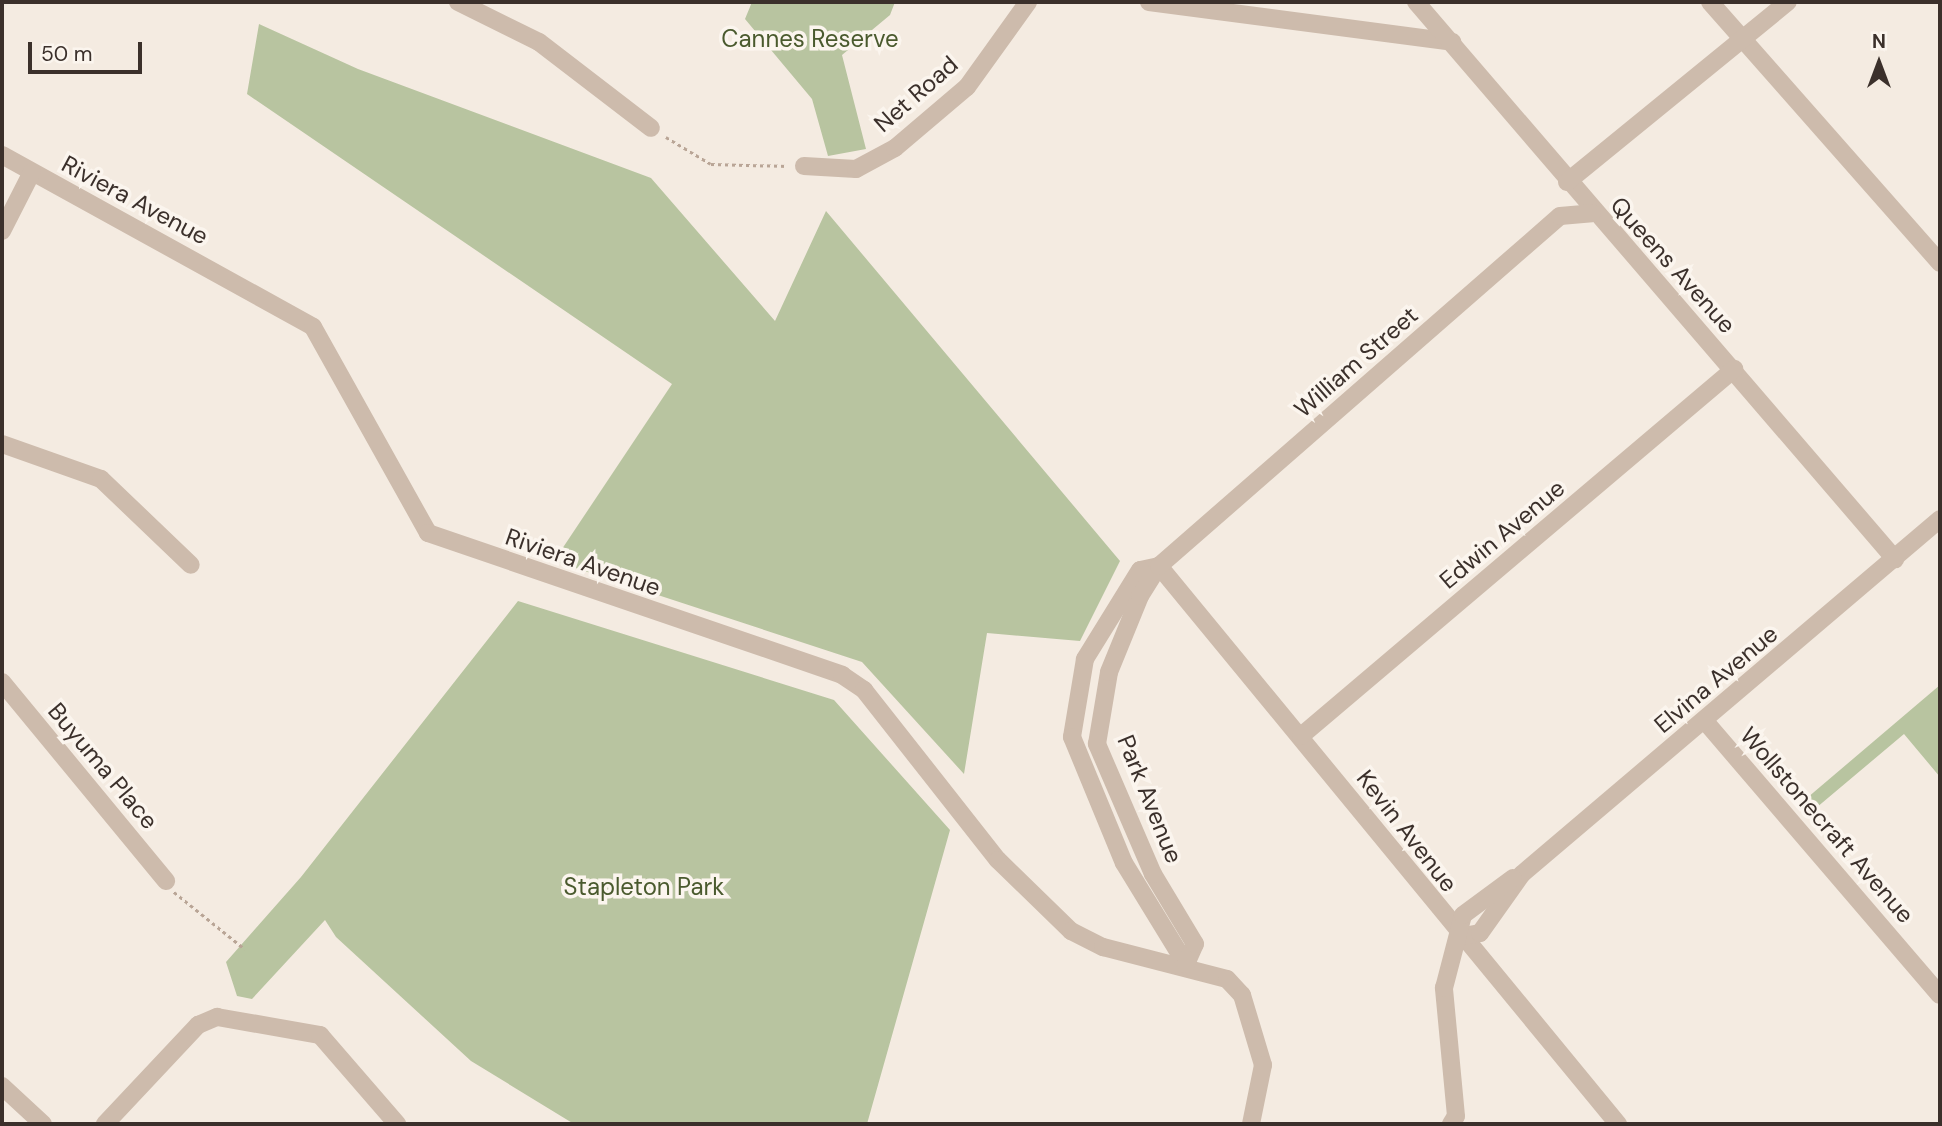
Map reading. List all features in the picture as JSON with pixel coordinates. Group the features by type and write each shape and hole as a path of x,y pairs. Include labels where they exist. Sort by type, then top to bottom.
{"street":[{"path":"458,2 539,42 651,128"},
{"name":"Net Road","path":"804,166 856,169 895,148 967,87 1028,2"},
{"path":"1149,2 1452,42"},
{"name":"Queens Avenue","path":"1416,2 1592,213 1734,369 1895,559"},
{"path":"1710,2 1940,263"},
{"path":"1567,183 1788,2"},
{"name":"Riviera Avenue","path":"2,155 313,327 428,533 842,675 864,690 998,860 1071,931 1103,947 1186,964"},
{"path":"2,231 32,172"},
{"name":"William Street","path":"1159,566 1560,216 1592,213"},
{"name":"Edwin Avenue","path":"1301,736 1734,369"},
{"path":"2,444 101,479 191,565"},
{"name":"Elvina Avenue","path":"1458,937 1480,933 1522,873 1940,519"},
{"name":"Park Avenue","path":"1159,566 1140,570 1085,659 1072,737 1124,863 1186,964"},
{"name":"Park Avenue","path":"1159,566 1109,672 1097,744 1153,874 1195,944 1186,964"},
{"name":"Kevin Avenue","path":"1159,566 1301,736 1458,937 1618,1124"},
{"name":"Buyuma Place","path":"2,682 166,881"},
{"name":"Wollstonecraft Avenue","path":"1704,720 1940,995"},
{"path":"1451,1124 1456,1116 1444,988 1458,937"},
{"path":"1186,964 1227,979 1242,995 1262,1065 1251,1124"},
{"path":"105,1124 198,1025 217,1017 320,1035 397,1124"},
{"path":"2,1086 43,1124"}],"path":[{"path":"651,128 711,164 804,166"},
{"path":"166,881 185,907 245,949"}],"green space":[{"name":"Cannes Reserve","path":"752,2 895,2 890,15 842,55 866,149 828,156 812,99 745,19"},
{"path":"259,24 358,69 651,178 775,321 826,211 1120,561 1080,641 987,633 964,774 862,662 554,561 672,384 247,94"},
{"name":"Stapleton Park","path":"518,601 834,700 950,830 867,1124 574,1124 471,1061 336,937 325,920 252,999 237,996 226,962 301,877"},
{"path":"1940,685 1940,777 1904,734 1816,808 1807,798"}]}
